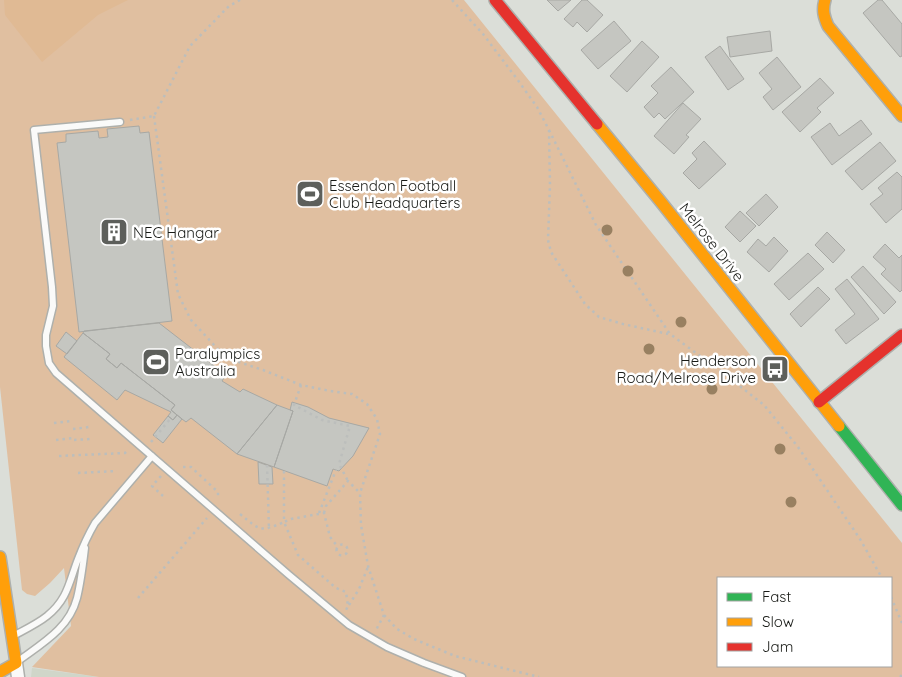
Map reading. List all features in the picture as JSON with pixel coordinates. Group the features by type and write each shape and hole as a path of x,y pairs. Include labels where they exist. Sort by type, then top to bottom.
{"street":[{"name":"Melrose Drive","path":"495,0 661,202 902,505"},
{"path":"825,0 822,8 828,26 902,116"},
{"path":"819,402 902,335"},
{"path":"0,557 18,677"},
{"path":"0,641 12,636"},
{"path":"0,672 16,663"}],"lane":[{"path":"120,122 34,130 53,297 53,306 46,335 49,363 56,373 349,625 387,646 424,663 462,677"},
{"path":"12,636 46,617 57,606 66,594 94,523 152,456"},
{"path":"16,663 48,640 67,620 77,599 88,535"}],"path":[{"path":"240,0 229,6 190,46 154,116 178,294 191,320 226,358 301,385 352,394 367,404 377,419 380,434 360,493 361,526 368,566 384,615 397,629 414,639 456,656 538,677"},
{"path":"452,0 483,34 537,106 596,225 670,334 764,405 798,447 860,539 881,577"},
{"path":"120,122 154,116"},
{"path":"549,130 548,240 551,252 585,304 599,317 670,334"},
{"path":"301,385 294,405 322,420 350,426 339,464 348,481 360,493"},
{"path":"146,438 151,442 171,418"},
{"path":"54,422 72,421"},
{"path":"73,429 89,427"},
{"path":"56,440 90,439"},
{"path":"59,456 120,453"},
{"path":"138,598 221,502 218,499 218,492 191,468 181,468 177,464"},
{"path":"267,465 269,529"},
{"path":"78,473 117,470"},
{"path":"319,514 336,470"},
{"path":"284,471 284,522 298,555 336,588 346,592 348,606"},
{"path":"338,547 341,545 346,546 347,553 342,556 336,550 338,547 330,537 324,513 326,506 348,481"},
{"path":"240,514 258,529 269,529 291,519 324,513"},
{"path":"340,618 359,589 368,566"},
{"path":"892,599 902,623"},
{"path":"372,638 384,615"}],"shaded area":[{"name":"Essendon Football Club Headquarters","path":"0,0 464,0 902,543 902,677 99,677 32,667 71,626 64,568 35,596 27,594 22,590 0,387"},
{"path":"4,0 128,0 98,15 42,62 5,15"},
{"path":"32,668 99,677 31,677"}],"building":[{"path":"547,0 571,0 558,11"},
{"path":"582,0 587,0 603,15 587,32 577,22 573,27 564,19"},
{"path":"878,0 882,0 902,24 902,56 900,57 863,13"},
{"path":"614,21 631,41 598,69 581,50"},
{"path":"770,31 772,51 730,57 727,37"},
{"path":"642,41 659,57 627,92 610,76"},
{"path":"720,46 744,79 728,90 705,57"},
{"path":"777,57 801,87 773,110 763,97 772,89 759,73"},
{"path":"671,67 694,92 665,119 659,113 654,118 644,107 658,93 651,86"},
{"path":"820,78 834,93 817,108 821,112 800,132 782,112"},
{"path":"683,103 701,119 686,135 689,137 674,154 654,136"},
{"path":"861,120 872,134 832,165 811,137 830,123 839,136"},
{"name":"NEC Hangar","path":"139,126 140,133 149,132 172,321 79,332 57,143 66,142 66,134 98,131 99,138 108,137 107,129"},
{"path":"704,141 726,164 699,189 683,173 697,159 692,153"},
{"path":"880,142 896,161 862,190 845,171"},
{"path":"897,172 902,177 902,209 886,223 870,204 883,194 878,188"},
{"path":"766,194 778,207 759,226 746,213"},
{"path":"740,211 756,226 740,242 725,227"},
{"path":"827,232 845,250 833,263 815,245"},
{"path":"774,237 788,251 769,272 747,252 758,239 766,246"},
{"path":"885,244 899,258 902,255 902,290 900,292 881,274 886,269 873,257"},
{"path":"808,253 824,269 789,300 774,284"},
{"path":"863,266 896,302 884,314 851,277"},
{"path":"847,279 879,319 846,344 835,330 855,314 835,289"},
{"path":"818,287 830,299 801,327 790,314"},
{"path":"159,323 226,375 222,381 240,392 243,389 277,405 237,454 191,418 186,422 182,419 171,410 175,405 121,363 117,368 106,359 110,354 83,333 84,331"},
{"path":"66,332 77,341 67,354 56,346"},
{"path":"83,333 110,354 106,359 117,368 121,363 175,405 171,410 177,415 173,420 168,416 171,412 125,390 117,400 64,357"},
{"path":"292,402 308,407 329,418 369,428 353,456 339,471 333,469 327,486 274,467 293,411 290,410"},
{"path":"277,405 293,411 274,467 237,454"},
{"path":"177,415 182,419 163,443 153,435 168,416 173,420"},
{"path":"258,462 272,467 273,484 259,484"}],"traffic: fast":[{"path":"839,426 902,505"}],"traffic: slow":[{"path":"825,0 824,13 828,26 902,116"},
{"path":"597,124 839,426"},
{"path":"0,557 16,663 0,672"}],"traffic: jam":[{"path":"495,0 597,124"},
{"path":"819,402 902,335"}],"place":[{"name":"Essendon Football Club Headquarters","path":"310,194"},
{"name":"NEC Hangar","path":"114,232"},
{"name":"Paralympics Australia","path":"156,362"},
{"name":"Henderson Road/Melrose Drive","path":"775,369"}]}
